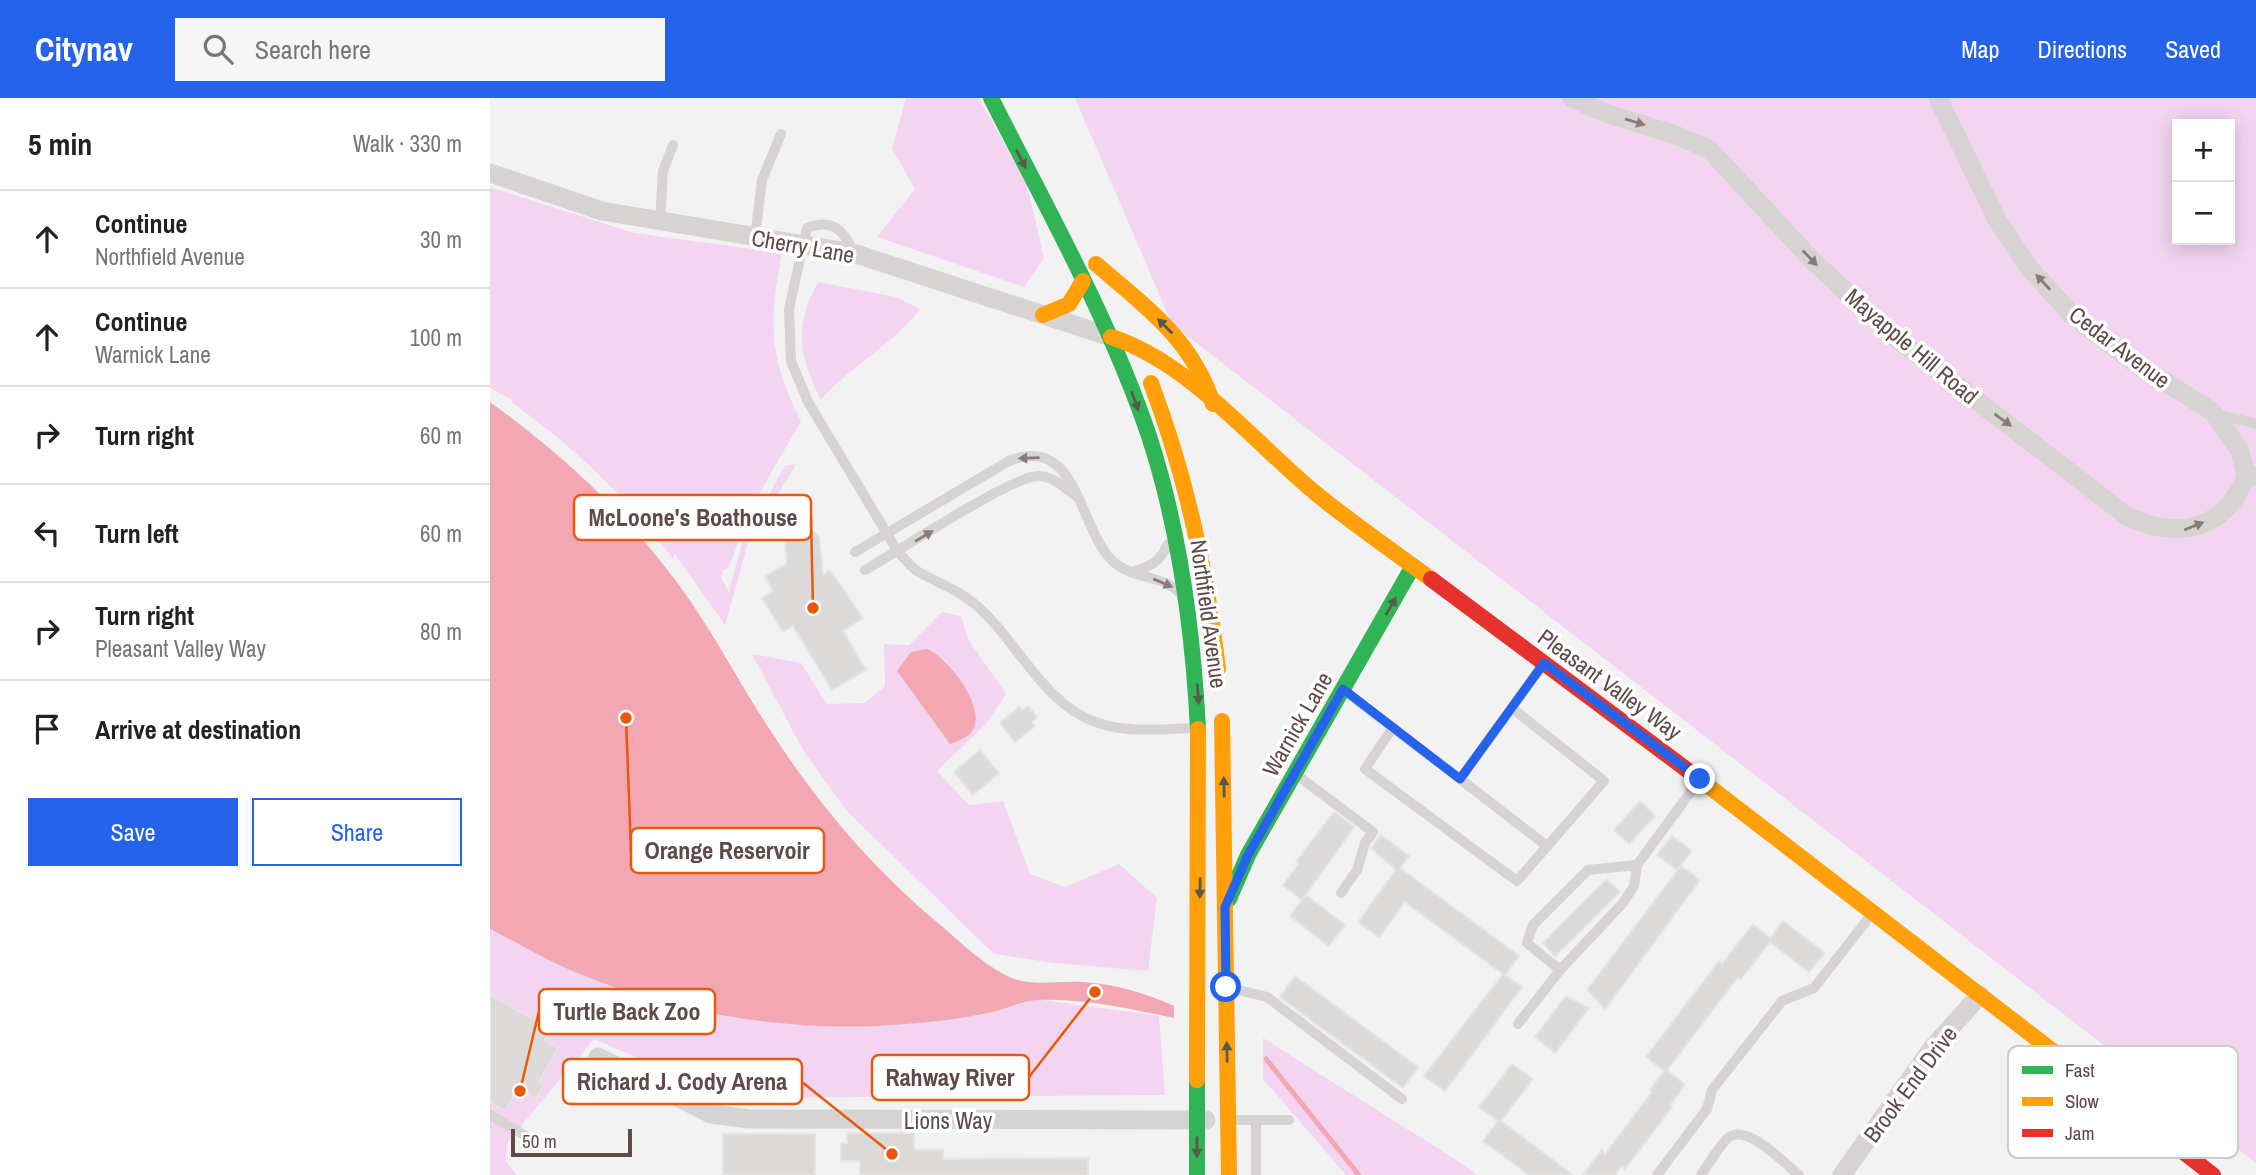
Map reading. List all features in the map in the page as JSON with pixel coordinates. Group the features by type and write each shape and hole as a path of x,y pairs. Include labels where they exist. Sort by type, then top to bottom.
{"main road":[{"name":"Northfield Avenue","path":"991,98 1111,337 1164,487 1189,604 1201,728 1198,1175"},
{"path":"1113,299 1093,258 1167,328 1188,352 1201,369 1213,404"},
{"path":"1043,315 1067,307 1079,296 1083,281"},
{"name":"Northfield Avenue","path":"1125,322 1172,435 1195,518 1214,623 1219,683"},
{"name":"Pleasant Valley Way","path":"1111,337 1136,345 1185,378 1319,496 1700,779 2046,1046"},
{"name":"Warnick Lane","path":"1225,907 1248,855 1413,566"},
{"name":"Northfield Avenue","path":"1221,707 1229,1175"},
{"path":"1200,856 1224,856"},
{"name":"Pleasant Valley Way","path":"2191,1158 2213,1175"}],"street":[{"name":"Mayapple Hill Road","path":"1572,98 1608,114 1673,134 1709,149 1725,162 1812,260 1898,340 2127,516 2147,526 2187,530 2228,506 2251,476"},
{"name":"Cedar Avenue","path":"1938,98 1997,220 2030,269 2074,317 2132,361 2213,412 2251,476"},
{"name":"Cherry Lane","path":"490,173 602,211 853,253 1111,337"},
{"name":"Brook End Drive","path":"1842,1175 1933,1047 1980,995"},
{"name":"Lions Way","path":"598,1057 711,1114 748,1127 1228,1120"}],"lane":[{"path":"755,238 762,180 781,134"},
{"path":"660,222 663,171 673,145"},
{"path":"801,244 789,309 791,362 808,402 898,552 916,570 950,586 976,605 1051,692 1084,717 1110,726 1149,730 1201,728"},
{"path":"2213,412 2256,424"},
{"path":"855,552 1009,461 1024,456 1045,458 1060,467 1110,557 1144,578 1165,582 1189,604"},
{"path":"866,570 990,496 1028,477 1050,478 1077,497"},
{"path":"1132,572 1154,565 1162,558 1171,537 1164,487"},
{"path":"1460,779 1544,663"},
{"path":"1343,689 1547,846"},
{"path":"1393,727 1365,769 1517,881 1604,781 1512,708"},
{"path":"1294,774 1373,832 1365,844 1357,870 1341,892"},
{"path":"1518,1024 1560,970 1622,904 1634,886 1637,865 1700,779"},
{"path":"1560,970 1527,943 1533,925 1588,870 1637,865"},
{"path":"1657,1175 1707,1109 1712,1090 1782,1001 1814,988 1874,912"},
{"path":"1226,987 1267,997 1402,1099"},
{"path":"490,1115 526,1136"},
{"path":"1228,1120 1289,1120"},
{"path":"1256,1120 1256,1175"},
{"path":"1701,1175 1728,1137 1738,1133 1750,1135 1799,1175"}],"shaded area":[{"path":"906,98 979,98 1027,185 1044,258 1024,287 877,237 915,189 892,149"},
{"path":"1075,98 2256,98 2256,1163 2238,1149 2238,1046 2105,1046 1172,324"},
{"path":"490,187 634,233 782,253 773,320 774,339 783,378 801,421 756,499 728,568 723,570 721,577 729,592 742,543 785,466 796,464 748,543 725,625 674,553 674,560 619,495 578,455 511,402 512,400 490,388"},
{"path":"818,282 896,297 920,309 897,334 821,400 808,369 802,341 805,314"},
{"path":"490,402 590,484 656,555 702,618 760,714 808,785 869,858 914,902 970,951 1005,975 1024,981 1083,982 1130,990 1174,1006 1174,1018 1107,1005 1033,1000 982,1014 906,1024 838,1026 763,1021 688,1008 615,987 557,964 490,929"},
{"path":"942,612 961,616 968,639 1006,694 985,725 937,771 969,805 1003,801 1030,874 1065,887 1119,864 1157,898 1148,971 1054,963 994,954 847,811 804,752 752,654 801,663 827,704 865,703 885,686 884,644 909,645"},
{"path":"927,649 953,670 968,693 976,715 971,732 965,738 950,744 897,671 911,652"},
{"path":"490,929 578,973 618,988 696,1010 791,1024 874,1026 998,1011 1035,999 1159,1016 1165,1095 740,1098 720,1094 594,1039 507,1143 506,1162 517,1175 490,1175"},
{"path":"1263,1038 1477,1175 1346,1175 1263,1079"}],"building":[{"path":"811,529 819,536 823,575 830,570 863,618 843,631 866,670 832,690 793,626 783,632 762,598 773,591 765,576 787,563 785,539 791,531"},
{"path":"1028,706 1037,717 1032,722 1035,726 1015,742 1000,723 1019,707 1022,710"},
{"path":"980,750 999,773 973,795 954,772"},
{"path":"1640,801 1655,816 1629,844 1614,830"},
{"path":"1334,812 1354,827 1302,900 1283,885 1299,864 1296,862"},
{"path":"1381,835 1409,856 1400,868 1519,956 1505,975 1522,987 1445,1091 1424,1076 1503,974 1405,902 1379,937 1358,922 1396,870 1371,848"},
{"path":"1672,836 1692,851 1677,870 1657,855"},
{"path":"1681,866 1700,880 1605,1009 1587,990"},
{"path":"1607,879 1620,892 1555,956 1543,943"},
{"path":"1306,895 1345,925 1329,946 1290,916"},
{"path":"1783,921 1825,953 1809,972 1770,942 1741,979 1738,977 1667,1070 1685,1085 1670,1105 1672,1107 1625,1169 1622,1166 1615,1175 1583,1175 1602,1150 1605,1154 1652,1092 1650,1090 1664,1071 1646,1057 1719,961 1722,964 1753,924 1770,938"},
{"path":"1295,976 1418,1067 1403,1088 1280,997"},
{"path":"490,995 551,1029 545,1040 558,1048 539,1082 544,1085 536,1099 518,1089 505,1111 490,1102"},
{"path":"1566,996 1589,1008 1555,1053 1535,1037"},
{"path":"1512,1064 1533,1079 1501,1121 1573,1175 1529,1175 1483,1141 1498,1121 1479,1107"},
{"path":"847,1133 914,1133 914,1150 943,1150 943,1159 1088,1158 1088,1175 860,1175 860,1161 841,1161 841,1143 847,1143"},
{"path":"723,1134 815,1134 815,1175 723,1175"}],"waterway":[{"path":"1266,1059 1359,1175"}],"traffic: fast":[{"path":"991,98 1096,306 1149,436 1177,544 1193,655 1198,729"},
{"path":"1229,899 1248,855 1413,566"},
{"path":"1197,1080 1197,1175"}],"traffic: slow":[{"path":"1096,264 1149,310 1180,342 1204,381 1213,404"},
{"path":"1043,315 1069,304 1083,281"},
{"path":"1111,337 1140,349 1195,385 1319,496 1431,579"},
{"path":"1151,383 1175,453 1194,524 1218,669"},
{"path":"1222,721 1229,1175"},
{"path":"1197,1080 1198,729"},
{"path":"1698,778 2046,1046"}],"traffic: jam":[{"path":"1431,579 1698,778"},
{"path":"2191,1158 2213,1175"}],"place":[{"name":"McLoone's Boathouse","path":"813,608"},
{"name":"Orange Reservoir","path":"626,718"},
{"name":"Rahway River","path":"1095,992"},
{"name":"Turtle Back Zoo","path":"520,1091"},
{"name":"Richard J. Cody Arena","path":"892,1154"}],"route":[{"path":"1226,987 1225,907 1248,855 1343,689 1460,779 1544,663 1700,779"}]}
